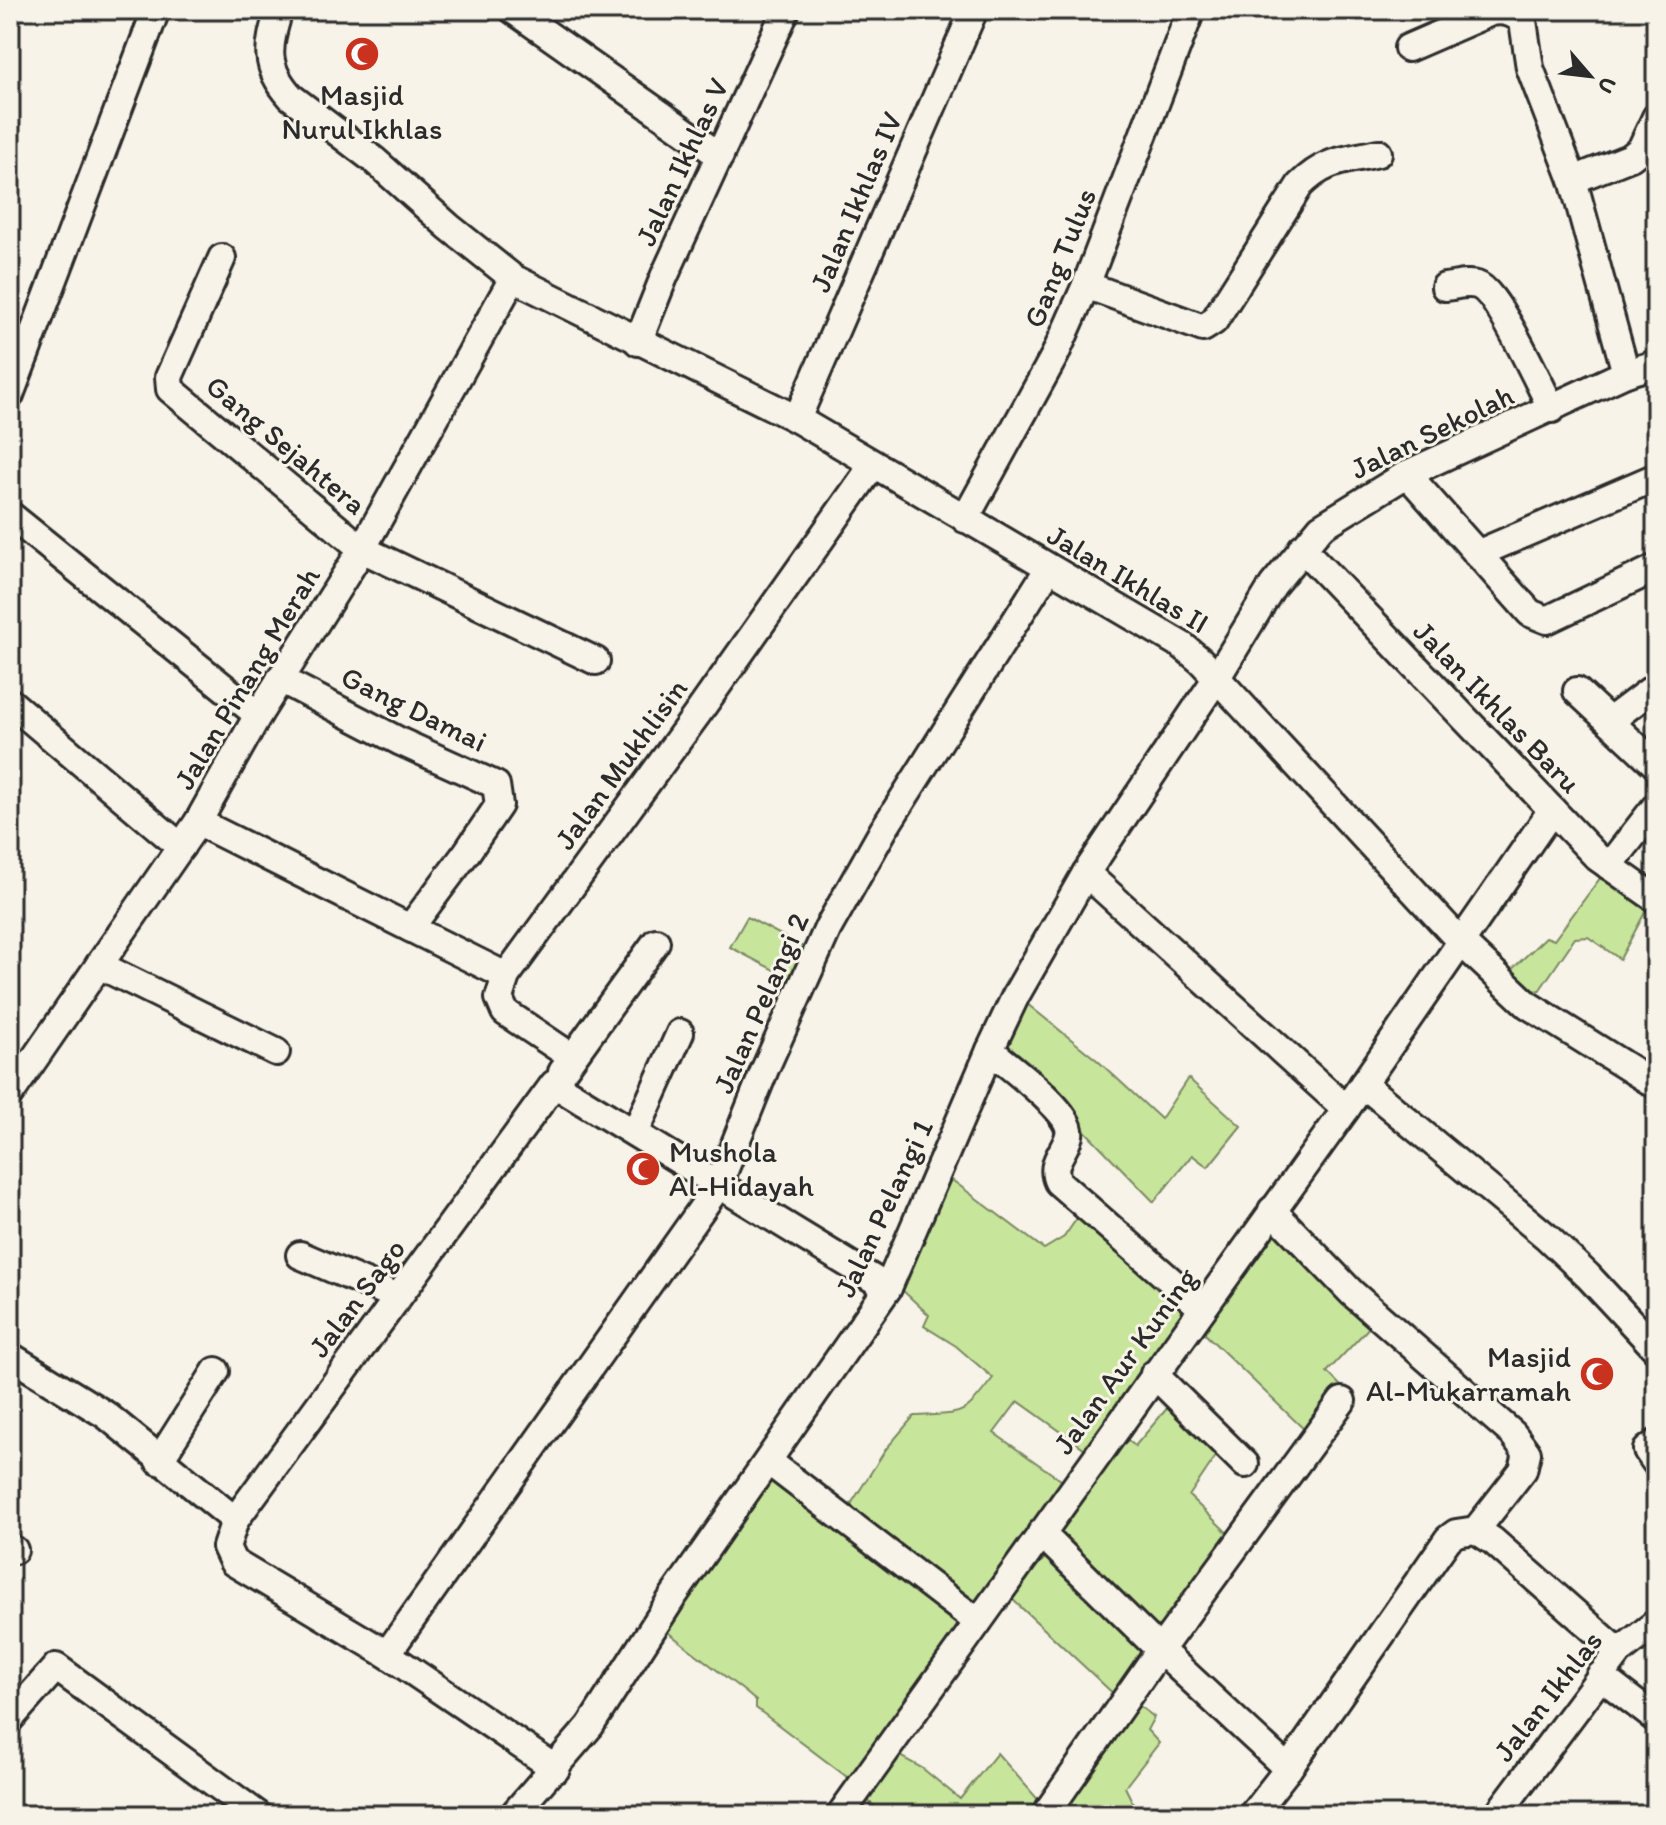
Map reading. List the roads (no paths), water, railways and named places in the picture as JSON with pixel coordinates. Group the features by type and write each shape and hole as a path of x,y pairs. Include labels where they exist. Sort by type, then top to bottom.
{"street":[{"path":"10,395 156,10"},
{"name":"Jalan Ikhlas II","path":"279,10 269,53 270,67 282,87 513,278 797,419 1183,646 1460,941 1528,1005 1656,1085"},
{"path":"513,10 720,156"},
{"name":"Jalan Ikhlas V","path":"638,342 664,277 786,10"},
{"name":"Jalan Ikhlas IV","path":"797,419 974,10"},
{"name":"Gang Tulus","path":"965,519 1055,355 1086,285 1191,10"},
{"path":"1408,48 1491,12 1513,13 1523,21 1530,68 1573,180 1626,373"},
{"path":"1573,180 1631,157 1643,145 1656,117"},
{"path":"1086,285 1203,328 1214,321 1300,185 1327,164 1378,153"},
{"name":"Gang Sejahtera","path":"222,258 169,377 170,389 362,549"},
{"name":"Jalan Pinang Merah","path":"10,1094 198,822 258,715 362,549 513,278"},
{"path":"1445,287 1469,284 1486,290 1498,305 1552,409"},
{"name":"Jalan Sekolah","path":"1216,679 1273,585 1321,527 1407,474 1626,373 1656,364"},
{"name":"Jalan Mukhlisin","path":"506,976 680,738 873,465"},
{"path":"1407,474 1530,613 1547,620 1656,568"},
{"path":"1477,554 1656,477"},
{"path":"10,515 258,715"},
{"name":"Jalan Ikhlas Baru","path":"1302,548 1598,858 1656,899"},
{"path":"362,549 596,661"},
{"name":"Jalan Pelangi 2","path":"387,1654 718,1186 765,1069 828,928 884,829 1049,568"},
{"name":"Gang Damai","path":"280,679 401,742 496,785 499,805 410,928"},
{"name":"Jalan Pelangi 1","path":"513,1815 556,1769 590,1726 674,1595 888,1288 1016,995 1086,873 1216,679"},
{"path":"1611,720 1656,686"},
{"path":"1577,691 1656,765"},
{"path":"10,702 181,847"},
{"path":"1609,866 1656,806"},
{"name":"Jalan Aur Kuning","path":"840,1815 1346,1109 1552,810"},
{"path":"198,822 506,976 499,998 505,1012 572,1057"},
{"path":"1086,873 1346,1109"},
{"path":"656,942 554,1084 888,1288"},
{"path":"99,965 276,1052"},
{"path":"635,1133 680,1033"},
{"path":"990,1050 1066,1119 1069,1137 1055,1166 1058,1182 1202,1308"},
{"name":"Jalan Sago","path":"554,1084 235,1520 226,1547 233,1562 387,1654 556,1769"},
{"path":"1363,1084 1547,1237 1656,1349"},
{"path":"1272,1210 1352,1293 1513,1434 1527,1453 1523,1470 1476,1530"},
{"path":"300,1255 398,1297"},
{"path":"10,1356 106,1415 235,1520"},
{"path":"159,1461 216,1371"},
{"path":"1154,1374 1245,1464"},
{"path":"1045,1815 1160,1650 1342,1401"},
{"path":"1656,1443 1647,1450 1656,1463"},
{"path":"768,1461 978,1622"},
{"path":"1252,1815 1288,1769 1448,1539 1456,1533 1476,1530 1493,1541 1619,1652"},
{"path":"1041,1533 1288,1769"},
{"name":"Jalan Ikhlas","path":"1497,1815 1619,1652 1656,1623"},
{"path":"10,1719 56,1667 258,1815"},
{"path":"1600,1676 1656,1719"}],"place":[{"name":"Masjid Nurul Ikhlas","path":"362,54"},
{"name":"Mushola Al-Hidayah","path":"643,1169"},
{"name":"Masjid Al-Mukarramah","path":"1597,1374"}]}
